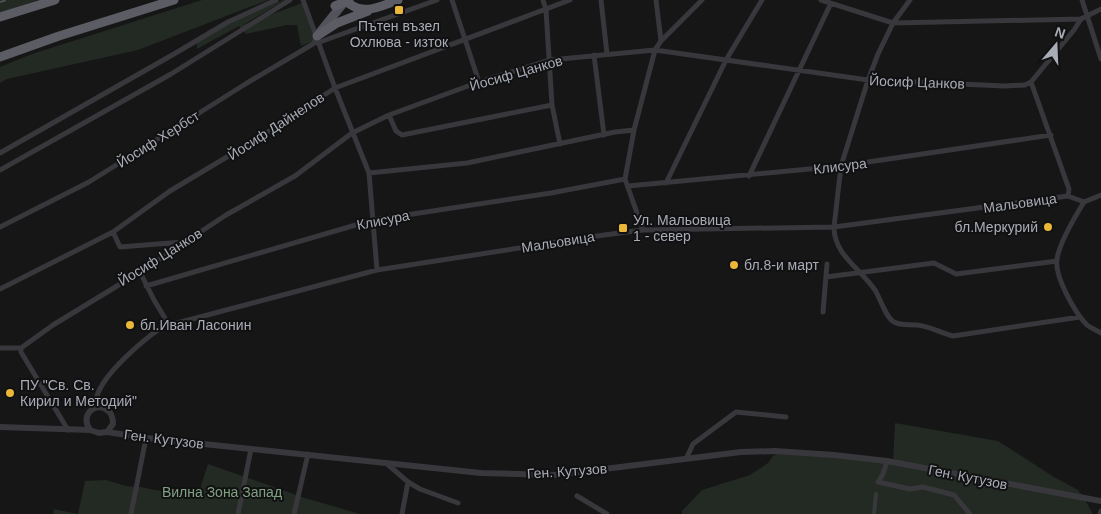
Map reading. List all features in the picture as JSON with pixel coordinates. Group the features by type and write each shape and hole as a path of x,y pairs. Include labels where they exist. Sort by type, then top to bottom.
{"highway":[{"path":"0,17 56,0"},
{"path":"0,57 163,2 174,0"},
{"path":"316,41 337,23 398,0"},
{"path":"343,1 368,11"}],"main road":[{"path":"316,41 343,1"}],"street":[{"path":"0,152 228,22 276,0"},
{"path":"0,170 172,74 290,0"},
{"path":"304,0 316,41 369,174 377,270"},
{"name":"Йосиф Хербст","path":"0,227 89,182 316,41 437,0"},
{"path":"452,0 479,82"},
{"path":"543,0 546,10 552,105 560,144"},
{"name":"Йосиф Дайнелов","path":"0,289 113,232 170,191 257,139 335,88 464,38 570,0"},
{"path":"601,0 607,54"},
{"path":"656,0 661,41"},
{"path":"643,230 625,179 634,130 655,50 661,41 702,0"},
{"path":"666,183 726,60 762,0"},
{"path":"821,0 893,23 1081,18 1101,9"},
{"path":"910,0 893,23 868,80 841,166 834,227 834,236 839,249 876,291 890,320 899,324 924,326 953,336 1080,317"},
{"path":"1082,0 1101,59"},
{"path":"749,176 800,72 831,3"},
{"path":"1081,18 1074,30 1031,82 1069,189 1068,196 1084,202"},
{"name":"Йосиф Цанков","path":"21,348 53,325 140,272 184,242 295,176 352,132 389,115 479,82 550,60 655,50 800,72 868,80 1004,86 1025,85 1031,82"},
{"path":"594,55 604,134"},
{"path":"389,115 396,131 402,135 552,105"},
{"path":"369,174 467,162 604,134 634,130"},
{"name":"Клисура","path":"628,186 841,166 1051,135"},
{"name":"Клисура","path":"146,286 373,220 551,193 625,179"},
{"path":"1101,195 1084,202 1058,253 1057,260 1064,288 1080,317 1086,324 1101,333"},
{"name":"Мальовица","path":"95,408 96,397 112,372 144,340 162,328 377,270 604,234 643,230 834,227 1068,196"},
{"path":"113,232 120,247 184,242"},
{"path":"826,277 861,274 934,263 956,274 1057,260"},
{"path":"823,312 827,264"},
{"path":"140,272 169,325"},
{"path":"0,348 21,348 21,352 68,431"},
{"path":"90,430 87,426 87,415 95,408 105,408 112,414 113,424 107,432"},
{"path":"686,459 693,444 736,412 786,417"},
{"name":"Ген. Кутузов","path":"0,427 68,431 90,430 99,433 107,432 146,438 481,473 556,475 741,452 774,451 834,455 887,461 1101,501"},
{"path":"131,514 146,438"},
{"path":"238,514 251,449"},
{"path":"294,514 308,454"},
{"path":"887,461 878,482 910,489 924,487 954,495 970,514"},
{"path":"384,462 408,482 420,489 458,503"},
{"path":"402,514 408,482"},
{"path":"874,514 876,494"},
{"path":"577,496 607,514"}],"green space":[{"path":"0,0 38,0 0,13"},
{"path":"202,0 268,0 138,50 7,79 0,83 0,67 32,54"},
{"path":"285,0 243,25 302,3 314,37 311,42 301,46 297,25 287,25 246,34 239,26 197,49 197,41 234,20"},
{"path":"895,423 998,441 1078,490 1093,514 682,514 682,511 702,490 750,475 768,463 773,456 783,451 893,463"},
{"name":"Вилна Зона Запад","path":"208,464 305,498 360,514 78,514 85,481 106,480 126,486 197,498"},
{"path":"54,509 78,514 53,514"}],"railway":[{"path":"0,2 7,0"}],"place":[{"name":"Пътен възел Охлюва - изток","path":"399,10"},
{"name":"бл.Меркурий","path":"1048,227"},
{"name":"Ул. Мальовица 1 - север","path":"623,228"},
{"name":"бл.8-и март","path":"734,265"},
{"name":"бл.Иван Ласонин","path":"130,325"},
{"name":"ПУ \"Св. Св. Кирил и Методий\"","path":"10,393"}]}
